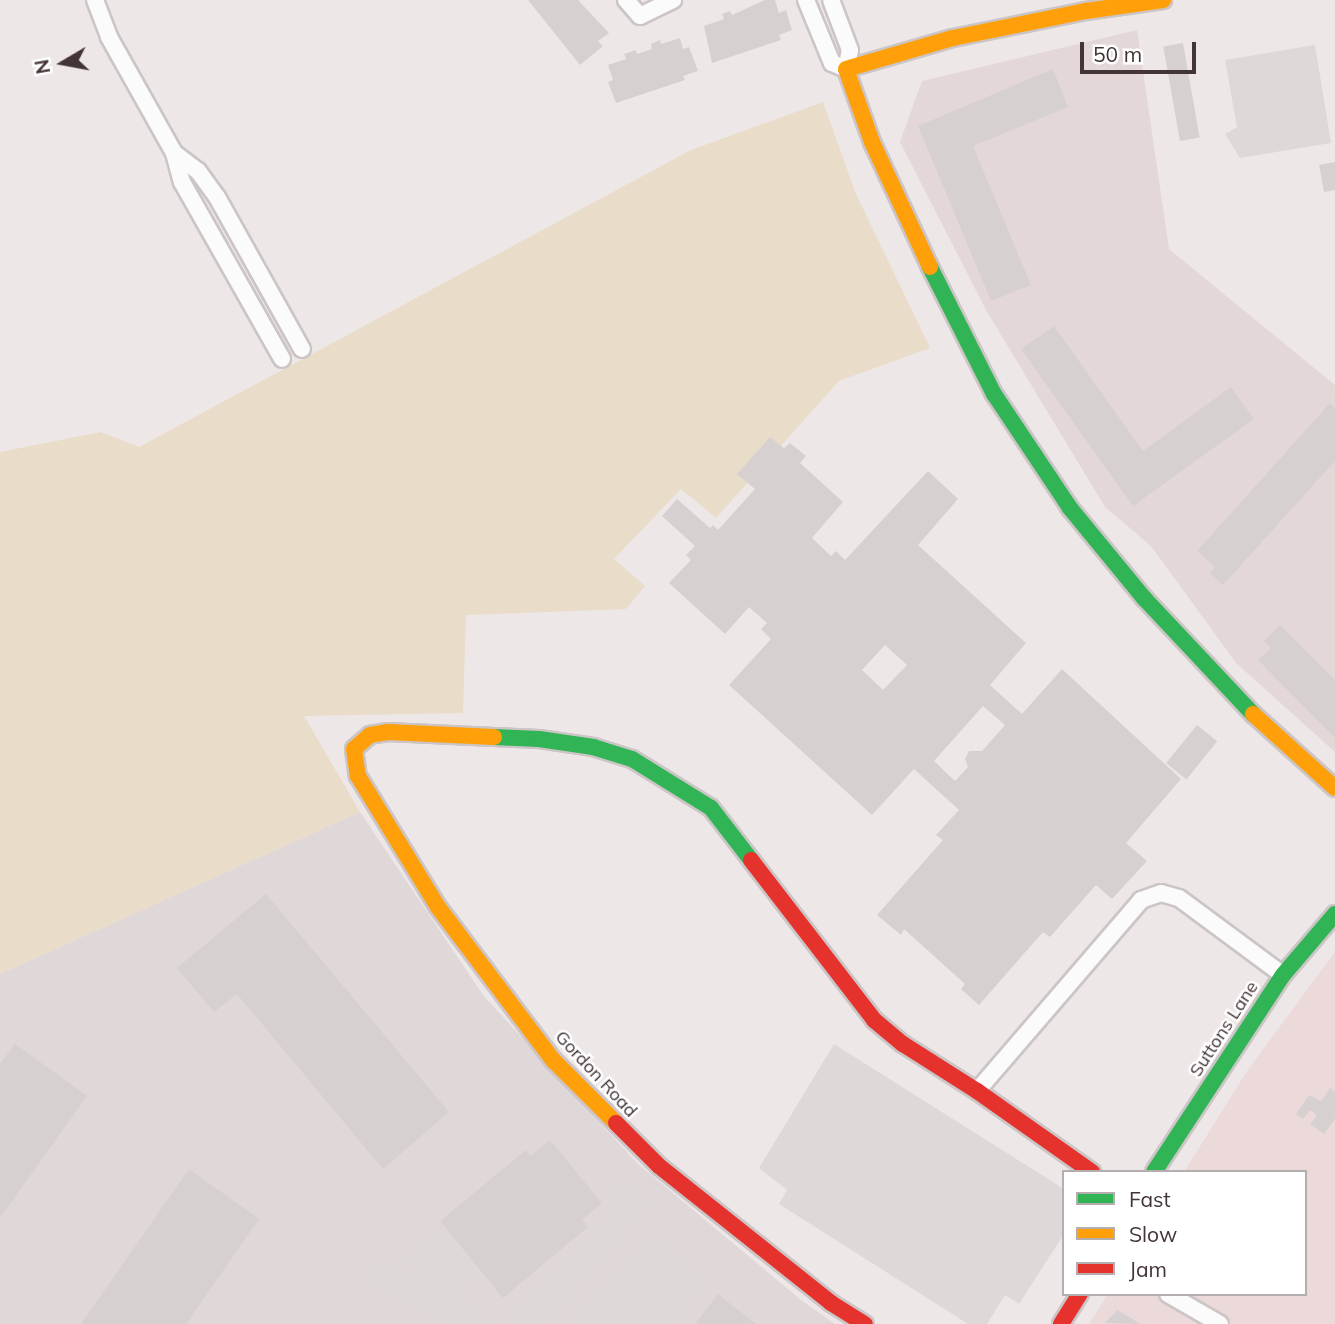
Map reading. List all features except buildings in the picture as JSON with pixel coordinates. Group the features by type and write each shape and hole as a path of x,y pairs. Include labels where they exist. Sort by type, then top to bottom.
{"street":[{"path":"95,0 109,37 174,153 182,181 282,359"},
{"path":"626,0 640,16 673,0"},
{"path":"806,0 832,63 846,69 953,38 1086,11 1163,0"},
{"path":"831,0 850,50 846,69 872,142 960,331 993,394 1070,508 1144,598 1251,712 1335,788"},
{"path":"174,153 198,170 217,197 302,349"},
{"name":"Gordon Road","path":"865,1324 831,1303 659,1166 553,1060 438,907 358,776 354,749 370,735 388,732 539,739 593,747 632,760 711,808 874,1020 903,1044 976,1091"},
{"path":"1089,1170 976,1091 1141,900 1161,893 1179,898 1283,975"},
{"name":"Suttons Lane","path":"1155,1170 1283,975 1335,914"},
{"path":"1060,1324 1079,1296"},
{"path":"1171,1296 1220,1324"}],"shaded area":[{"path":"1137,30 1169,249 1335,385 1335,752 1236,663 1151,546 1105,507 986,310 900,142 922,81"},
{"path":"1315,45 1331,143 1240,158 1225,134 1237,127 1225,60"},
{"path":"823,102 856,194 930,348 839,381 716,518 681,489 614,559 645,586 626,609 466,615 463,713 304,716 360,812 0,974 0,452 101,432 139,447 691,150"},
{"path":"360,812 483,995 637,1163 801,1300 835,1324 0,1324 0,974"},
{"path":"1335,952 1335,1324 1089,1324 1107,1296 1307,1296 1307,1170 1185,1170 1247,1071"},
{"path":"834,1044 1062,1188 1062,1237 1019,1304 1005,1295 987,1324 968,1324 779,1204 787,1190 759,1168"},
{"path":"622,1175 653,1203 548,1324 501,1324 617,1202 606,1193"},
{"path":"441,1227 480,1277 460,1292 481,1316 499,1324 442,1324 358,1275 376,1261 414,1274 402,1258"},
{"path":"649,1231 712,1281 674,1324 567,1324"}],"traffic: fast":[{"path":"930,267 994,394 1070,508 1144,598 1253,714"},
{"path":"494,737 539,739 593,747 632,759 711,808 751,860"},
{"path":"1155,1170 1283,975 1335,914"}],"traffic: slow":[{"path":"930,267 872,142 846,69 953,38 1086,11 1163,0"},
{"path":"1253,714 1335,788"},
{"path":"494,737 388,732 370,735 354,749 358,776 438,907 553,1060 616,1123"}],"traffic: jam":[{"path":"751,860 874,1020 903,1044 977,1091 1089,1170"},
{"path":"616,1123 659,1166 831,1303 865,1324"},
{"path":"1061,1324 1079,1296"}]}
